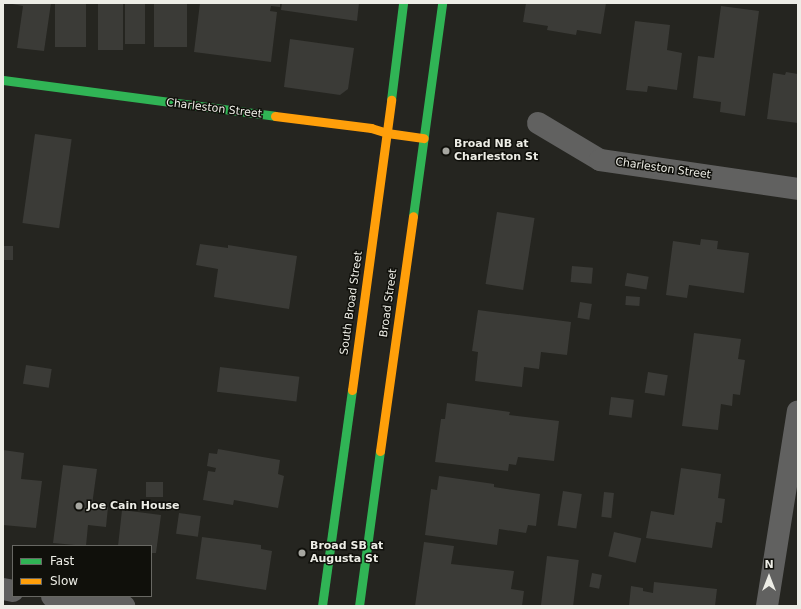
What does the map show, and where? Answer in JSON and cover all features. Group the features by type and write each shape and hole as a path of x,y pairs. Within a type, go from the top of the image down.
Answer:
{"main road":[{"name":"South Broad Street","path":"322,606 388,133 403,3"},
{"name":"Broad Street","path":"359,606 442,3"},
{"name":"Charleston Street","path":"3,80 371,128 388,133 424,138"}],"street":[{"name":"Charleston Street","path":"538,123 600,160 798,189"},
{"path":"766,606 798,411"},
{"path":"59,597 124,606"}],"building":[{"path":"7,3 51,3 44,51 17,48 23,6"},
{"path":"55,3 86,3 86,47 55,47"},
{"path":"98,3 123,3 123,50 98,50"},
{"path":"125,3 145,3 145,44 125,44"},
{"path":"154,3 187,3 187,47 154,47"},
{"path":"200,3 280,3 280,7 271,6 270,11 277,12 271,62 194,52"},
{"path":"282,3 359,3 357,21 281,10"},
{"path":"526,3 606,3 601,34 577,30 576,35 547,30 548,26 523,22"},
{"path":"721,6 759,11 745,116 720,112 721,102 693,98 698,56 714,58"},
{"path":"635,21 670,25 667,50 682,53 677,90 648,86 647,92 626,90"},
{"path":"290,39 354,48 348,89 340,95 284,87"},
{"path":"786,72 798,74 798,123 767,119 773,73 785,75"},
{"path":"35,134 72,139 59,228 22,223"},
{"path":"497,212 535,218 523,290 486,284"},
{"path":"701,239 718,241 717,249 749,253 744,293 689,285 687,298 666,295 673,241 700,245"},
{"path":"200,244 228,248 228,245 297,256 289,309 214,297 218,269 196,265"},
{"path":"3,246 13,246 13,260 3,260"},
{"path":"572,266 593,268 592,284 571,282"},
{"path":"627,273 649,277 646,290 625,286"},
{"path":"626,296 640,297 639,306 625,305"},
{"path":"580,302 592,304 589,320 577,318"},
{"path":"478,310 571,322 567,355 541,352 539,369 524,367 522,387 475,381 478,352 472,351"},
{"path":"694,333 741,339 738,359 745,360 740,395 733,394 732,406 721,404 718,430 682,426"},
{"path":"26,365 52,369 49,388 23,384"},
{"path":"220,367 299,377 296,402 217,392"},
{"path":"648,372 668,375 664,396 645,393"},
{"path":"611,397 634,400 632,418 609,415"},
{"path":"447,403 510,412 509,415 559,421 554,461 518,457 516,465 509,464 508,471 435,462 441,419 445,419"},
{"path":"218,449 280,460 278,474 284,476 278,508 234,500 233,505 203,500 208,471 215,472 216,468 207,466 209,453 217,454"},
{"path":"3,450 24,453 21,479 42,481 36,528 3,525"},
{"name":"Joe Cain House","path":"63,465 97,469 92,505 108,507 106,527 88,525 86,545 53,543"},
{"path":"681,468 721,474 718,498 725,499 722,523 716,522 712,548 646,538 651,511 674,515"},
{"path":"439,476 494,484 494,487 540,494 536,526 528,525 526,533 499,529 497,545 425,535 431,489 437,490"},
{"path":"146,482 163,482 163,497 146,497"},
{"path":"563,491 582,494 576,529 558,526"},
{"path":"604,492 614,493 611,518 601,517"},
{"path":"122,510 161,515 156,553 152,553 152,545 118,545"},
{"path":"179,513 201,516 198,537 176,534"},
{"path":"614,532 641,538 636,563 608,556"},
{"path":"202,537 261,545 261,549 272,551 266,590 196,579"},
{"path":"424,542 454,546 451,564 514,571 511,589 524,591 522,606 415,606"},
{"path":"547,556 579,560 573,606 541,606"},
{"path":"592,573 602,575 599,589 589,587"},
{"path":"654,582 717,589 715,606 629,606 631,586 643,588 643,591 653,593"}],"traffic: fast":[{"path":"391,100 403,3"},
{"path":"413,216 442,3"},
{"path":"3,80 275,116"},
{"path":"322,606 352,390"},
{"path":"359,606 380,451"}],"traffic: slow":[{"path":"352,390 391,100"},
{"path":"275,116 371,128 387,133 424,138"},
{"path":"380,451 413,216"}],"place":[{"name":"Broad NB at Charleston St","path":"446,151"},
{"name":"Joe Cain House","path":"79,506"},
{"name":"Broad SB at Augusta St","path":"302,553"}]}
